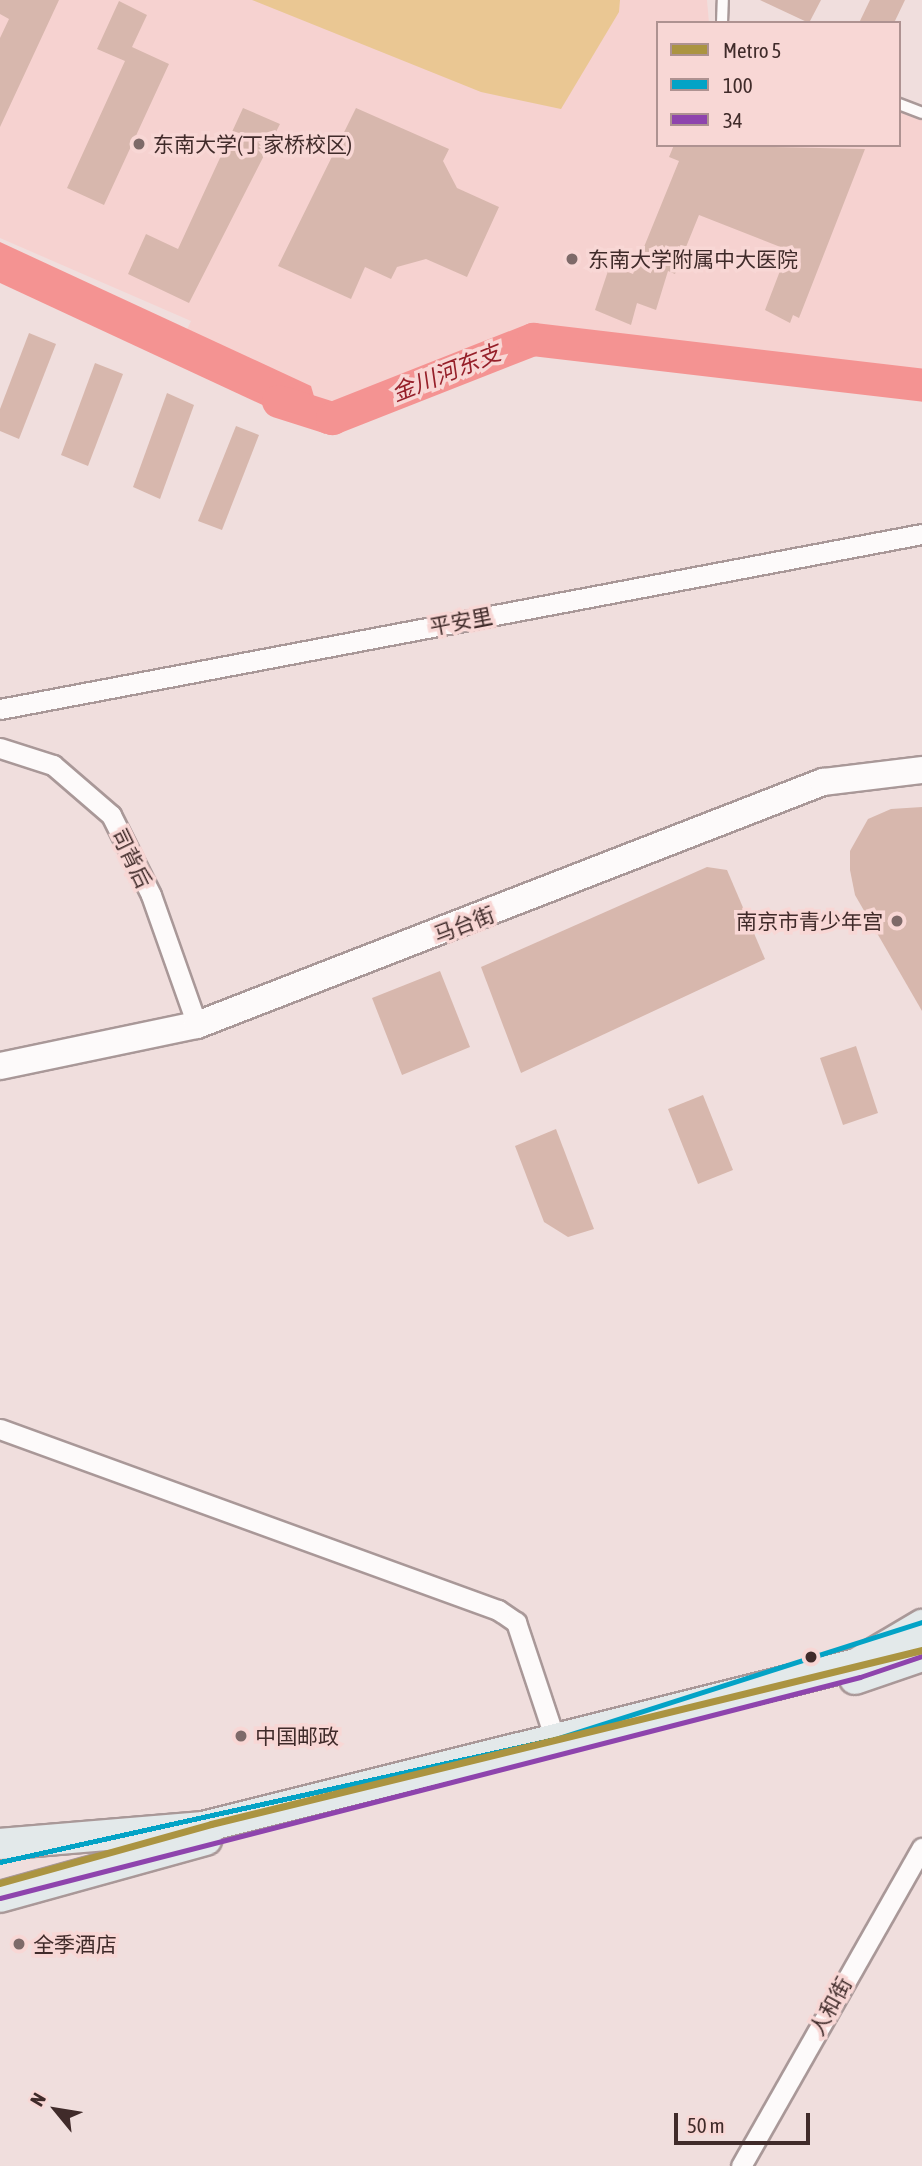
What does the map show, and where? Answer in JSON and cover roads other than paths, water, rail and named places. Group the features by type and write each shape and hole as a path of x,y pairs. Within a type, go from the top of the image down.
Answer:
{"main road":[{"path":"0,1844 203,1827 856,1664 922,1625"},
{"path":"0,1897 860,1677 922,1656"}],"street":[{"name":"平安里","path":"0,709 922,534"},
{"name":"司背后","path":"0,748 53,765 111,815 150,895 197,1025"},
{"name":"马台街","path":"0,1066 197,1025 823,782 922,770"},
{"path":"0,1429 498,1610 516,1622 555,1739"},
{"name":"人和街","path":"741,2166 922,1848"}],"lane":[{"path":"722,21 723,0"},
{"path":"901,105 922,113"}],"waterway":[{"name":"金川河东支","path":"278,401 332,418 533,339 922,385"}],"metro line":[{"name":"5","path":"0,1883 211,1824 922,1650"}],"place":[{"name":"东南大学(丁家桥校区)","path":"139,144"},
{"name":"东南大学附属中大医院","path":"572,259"},
{"name":"南京市青少年宫","path":"897,921"},
{"name":"中国邮政","path":"241,1736"},
{"name":"全季酒店","path":"19,1944"}]}
